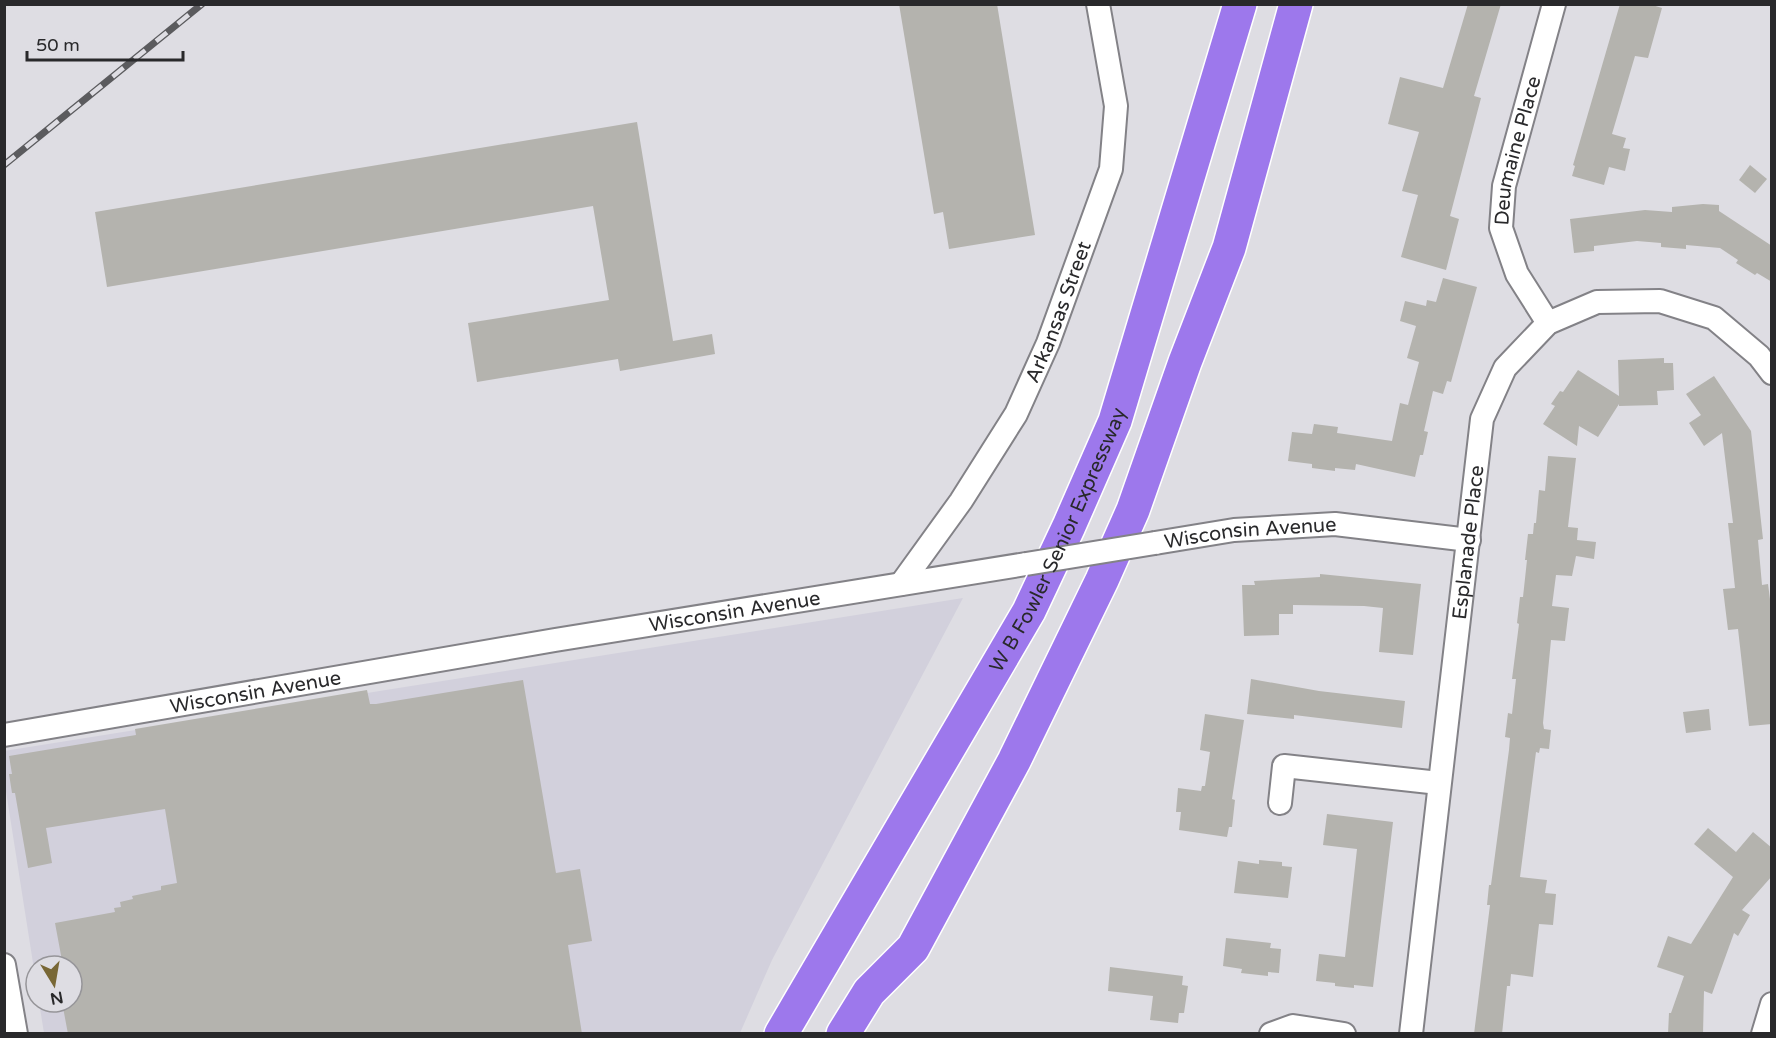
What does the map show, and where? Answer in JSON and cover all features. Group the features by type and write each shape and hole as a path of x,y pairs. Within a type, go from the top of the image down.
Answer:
{"highway":[{"name":"W B Fowler Senior Expressway","path":"781,1034 1029,611 1069,526 1115,421 1240,4"},
{"path":"870,1034 913,948 1014,761 1102,580 1133,510 1185,362 1229,248 1296,4"},
{"path":"843,1034 868,992 913,948"}],"street":[{"name":"Arkansas Street","path":"901,584 961,501 1016,414 1048,343 1111,169 1116,106 1098,4"},
{"name":"Deumaine Place","path":"1548,323 1517,273 1501,228 1504,186 1554,4"},
{"name":"Esplanade Place","path":"1411,1034 1482,419 1505,368 1548,323 1597,302 1660,301 1714,318 1767,358"},
{"name":"Wisconsin Avenue","path":"4,735 555,640 1234,530 1335,524 1469,540"},
{"path":"1280,803 1284,766 1439,783"},
{"path":"4,965 16,1034"},
{"path":"1763,1034 1772,1004"},
{"path":"1271,1034 1293,1026 1344,1034"}],"shaded area":[{"path":"963,598 772,960 740,1033 44,1033 41,1014 84,1014 84,954 32,954 5,785 4,751"}],"building":[{"path":"899,4 997,4 1035,235 949,249 943,212 934,214"},
{"path":"1468,4 1501,4 1474,96 1481,98 1450,216 1459,219 1446,270 1401,257 1418,195 1402,191 1419,132 1388,124 1400,77 1443,88"},
{"path":"1620,4 1649,4 1662,8 1648,58 1635,56 1612,134 1626,138 1623,148 1630,149 1625,171 1609,167 1604,185 1572,176 1575,166 1573,165"},
{"path":"637,122 673,341 712,334 715,354 620,371 618,359 477,382 468,323 609,300 593,206 107,287 95,212"},
{"path":"1750,165 1767,179 1755,193 1739,180"},
{"path":"1719,205 1719,211 1772,246 1772,282 1736,263 1738,260 1720,248 1686,245 1686,249 1661,247 1661,243 1637,241 1594,246 1594,251 1574,253 1570,219 1645,210 1672,212 1672,207"},
{"path":"1443,278 1477,287 1451,382 1447,381 1443,394 1433,391 1424,431 1428,432 1415,477 1356,464 1355,470 1335,468 1335,471 1312,468 1312,464 1288,461 1292,432 1312,434 1314,424 1338,427 1337,433 1392,441 1400,403 1408,405 1419,362 1407,358 1416,326 1400,321 1405,301 1426,306 1427,300 1436,302"},
{"path":"1664,358 1664,363 1673,363 1674,390 1657,391 1658,405 1619,406 1619,404 1598,437 1579,426 1577,446 1543,424 1555,406 1551,404 1560,391 1563,392 1578,370 1619,396 1618,360"},
{"path":"1714,376 1751,431 1763,539 1758,540 1762,585 1768,584 1772,614 1772,724 1749,726 1738,629 1728,630 1723,589 1735,588 1728,523 1733,523 1722,433 1704,446 1689,423 1701,415 1686,394"},
{"path":"1548,456 1576,458 1568,527 1578,528 1577,540 1596,542 1594,559 1576,556 1572,576 1556,575 1552,606 1569,608 1565,641 1551,640 1543,723 1544,729 1551,730 1549,749 1540,748 1539,753 1536,752 1520,877 1547,880 1545,893 1556,894 1553,925 1539,924 1533,977 1511,974 1510,986 1507,986 1502,1034 1474,1034 1490,905 1487,905 1489,885 1491,885 1509,750 1510,738 1505,737 1508,713 1512,714 1516,679 1512,679 1520,597 1523,597 1528,534 1533,534 1534,523 1536,523 1539,490 1545,491"},
{"path":"1320,574 1421,584 1413,655 1379,652 1383,608 1293,605 1293,614 1279,614 1279,635 1244,636 1242,585 1255,585 1254,581 1320,577"},
{"path":"1251,679 1319,691 1405,701 1402,728 1294,715 1294,719 1247,714"},
{"path":"523,680 556,873 580,869 592,941 568,945 582,1034 68,1034 64,1014 84,1014 84,954 61,954 55,923 115,912 114,908 121,907 120,902 133,899 132,896 161,890 161,886 177,883 165,809 46,828 52,863 28,868 15,793 12,793 9,756 136,735 135,729 367,690 370,704"},
{"path":"1709,709 1711,730 1686,733 1683,712"},
{"path":"1205,714 1244,720 1232,799 1235,800 1232,827 1229,827 1227,837 1179,830 1181,812 1176,812 1178,788 1201,791 1202,786 1205,786 1210,752 1200,750"},
{"path":"1327,814 1393,822 1373,987 1335,986 1335,983 1316,981 1319,954 1345,957 1357,849 1323,845"},
{"path":"1708,828 1736,852 1753,832 1772,848 1772,876 1742,910 1750,915 1738,936 1734,933 1712,994 1704,991 1703,1034 1668,1034 1669,1013 1671,1013 1684,976 1657,967 1668,936 1691,944 1733,877 1694,844"},
{"path":"1259,860 1282,862 1282,866 1292,867 1288,898 1234,893 1238,861 1259,864"},
{"path":"1226,938 1271,943 1270,948 1281,949 1279,973 1268,972 1268,976 1241,973 1242,969 1223,966"},
{"path":"1110,967 1183,976 1182,985 1188,986 1184,1013 1179,1013 1178,1023 1150,1020 1153,996 1108,991"}],"railway":[{"path":"4,165 202,4"}]}
